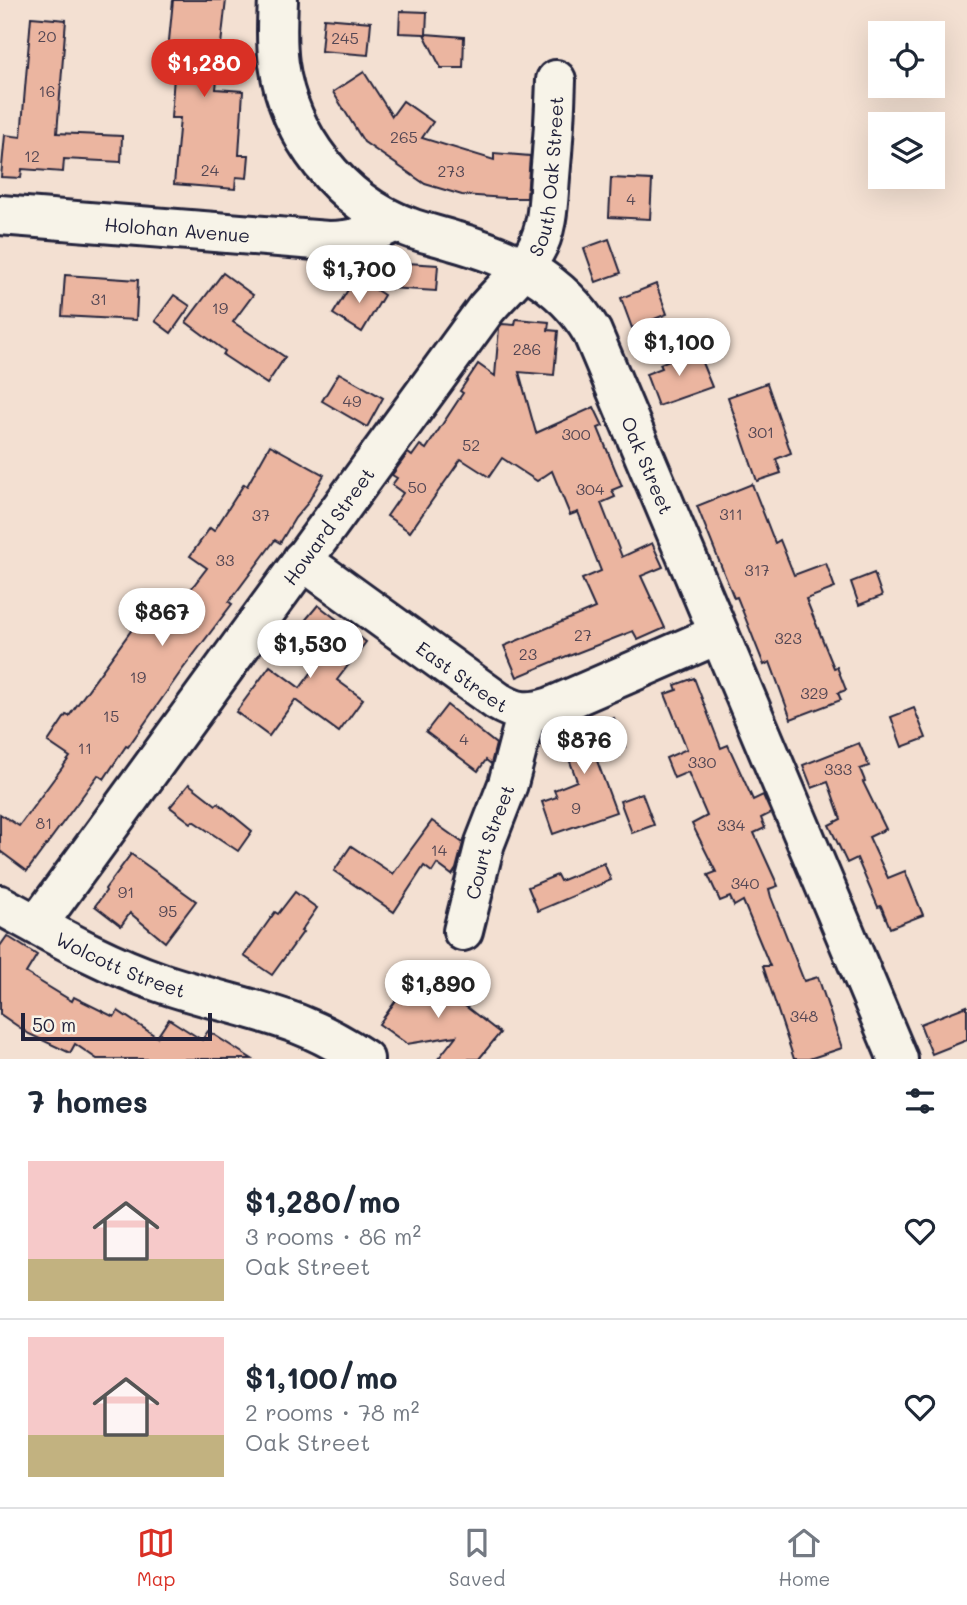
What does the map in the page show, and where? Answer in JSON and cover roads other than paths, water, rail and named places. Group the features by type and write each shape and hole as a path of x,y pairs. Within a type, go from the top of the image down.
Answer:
{"street":[{"name":"Oak Street","path":"278,0 279,66 290,107 303,135 321,163 342,186 366,205 395,222 476,248 524,268 548,282 577,309 592,332 898,1059"},
{"name":"South Oak Street","path":"524,268 538,247 546,219 556,80"},
{"name":"Holohan Avenue","path":"0,215 328,241 360,238 395,222"},
{"name":"Howard Street","path":"37,925 486,309 524,268"},
{"name":"East Street","path":"302,560 497,701 527,712 551,707 719,634"},
{"name":"Court Street","path":"463,931 485,843 508,784 527,712"},
{"name":"Wolcott Street","path":"0,905 124,969 160,983 306,1027 364,1059"}]}
